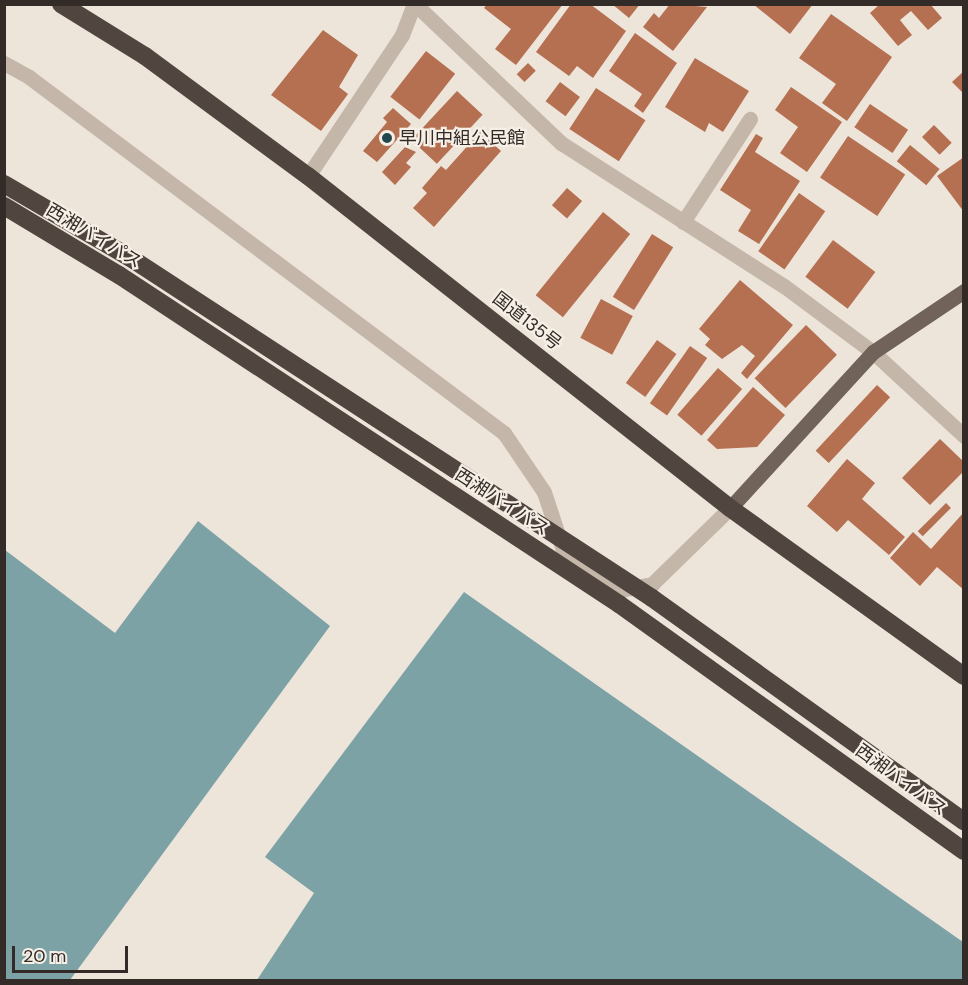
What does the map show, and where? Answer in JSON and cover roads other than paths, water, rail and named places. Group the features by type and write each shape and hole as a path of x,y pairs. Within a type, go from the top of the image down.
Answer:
{"highway":[{"name":"国道135号","path":"61,4 145,56 308,176 730,508 963,676"},
{"name":"西湘バイパス","path":"4,184 129,257 652,598 963,821"},
{"name":"西湘バイパス","path":"4,206 119,275 619,604 963,851"}],"main road":[{"path":"730,508 873,352 963,291"}],"street":[{"path":"308,176 402,35 414,4 561,143 784,286 873,352 963,436"},
{"path":"4,63 29,77 504,433 544,492 567,562 614,591 652,584 730,508"},
{"path":"683,222 750,119"}],"water":[{"path":"198,521 330,626 70,980 5,980 5,550 115,633"},
{"path":"464,592 963,942 963,980 257,980 314,893 265,857"}],"place":[{"name":"早川中組公民館","path":"387,138"}]}
